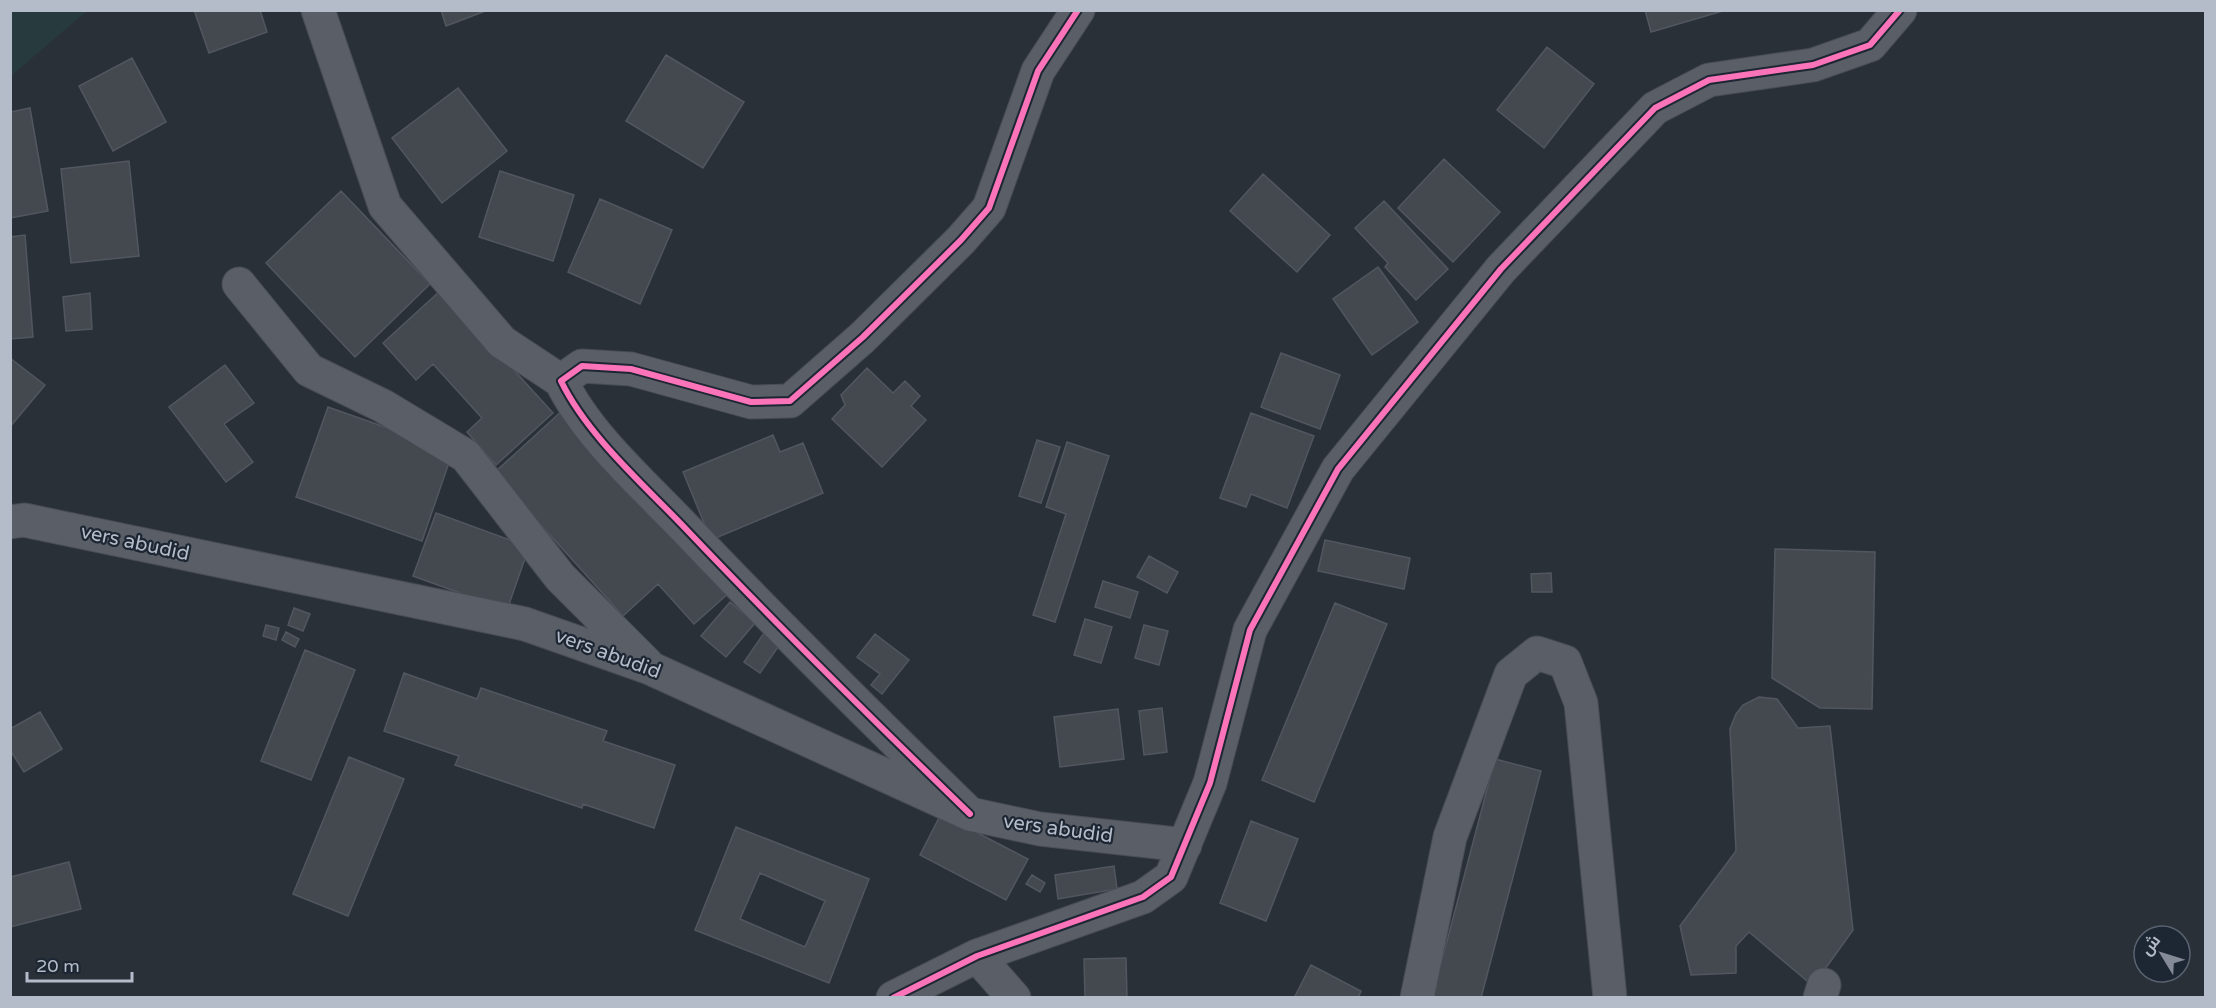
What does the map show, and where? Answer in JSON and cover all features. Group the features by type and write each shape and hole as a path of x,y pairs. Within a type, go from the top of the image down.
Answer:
{"street":[{"path":"318,10 386,206 502,342 561,381 568,397 612,452 786,634 970,814"},
{"path":"561,381 582,366 631,369 751,402 790,400 863,337 961,240 989,208 1038,71 1078,10"},
{"path":"893,998 977,956 1143,897 1171,878 1210,783 1250,630 1338,468 1501,268 1655,108 1709,80 1813,65 1869,45 1900,10"},
{"path":"239,284 309,370 383,406 466,456 560,577 650,668"},
{"name":"vers abudid","path":"10,522 24,520 525,624 650,668 970,814 1040,829 1185,845"},
{"path":"1417,998 1450,837 1511,674 1537,653 1565,662 1581,703 1610,998"},
{"path":"977,956 1014,998"}],"green space":[{"path":"11,10 87,10 87,11 11,76"}],"building":[{"path":"194,10 260,10 267,32 209,53"},
{"path":"441,10 488,10 446,26"},
{"path":"1645,10 1726,10 1651,32"},
{"path":"1547,47 1594,84 1544,148 1497,110"},
{"path":"666,55 744,102 703,168 626,121"},
{"path":"132,58 166,122 113,151 79,86"},
{"path":"458,88 507,151 442,203 392,138"},
{"path":"30,108 48,211 10,218 10,112"},
{"path":"1444,159 1500,212 1453,262 1398,208"},
{"path":"129,161 139,256 71,263 61,169"},
{"path":"500,171 574,195 553,261 479,237"},
{"path":"1263,174 1330,235 1297,272 1230,211"},
{"path":"341,191 430,284 355,357 266,263"},
{"path":"600,199 672,230 640,304 568,272"},
{"path":"1384,201 1448,269 1416,300 1385,267 1388,263 1355,228"},
{"path":"25,235 33,337 10,339 10,237"},
{"path":"1378,267 1418,322 1372,355 1333,299"},
{"path":"441,290 553,413 496,465 467,432 482,418 433,364 416,380 383,343"},
{"path":"90,293 92,329 66,331 63,297"},
{"path":"1281,353 1340,375 1320,429 1261,407"},
{"path":"10,358 45,385 10,427"},
{"path":"225,365 254,403 224,424 253,462 226,482 169,407"},
{"path":"867,368 893,393 905,381 920,396 911,406 926,420 882,467 832,419 845,405 841,395"},
{"path":"328,407 453,451 422,541 296,497"},
{"path":"564,409 730,592 694,624 658,584 623,616 494,473"},
{"path":"1251,413 1314,436 1287,508 1251,494 1246,507 1220,498"},
{"path":"773,435 780,452 803,443 823,493 711,540 683,472"},
{"path":"1037,440 1060,447 1041,503 1019,496"},
{"path":"1067,442 1109,456 1055,622 1033,615 1066,514 1046,507"},
{"path":"436,513 529,547 507,610 413,576"},
{"path":"1325,540 1410,558 1404,589 1318,571"},
{"path":"1775,549 1875,552 1872,709 1820,708 1772,678"},
{"path":"1149,556 1178,572 1167,593 1137,577"},
{"path":"1551,573 1552,592 1532,592 1531,574"},
{"path":"1103,581 1138,592 1130,618 1095,607"},
{"path":"730,602 755,623 726,657 701,636"},
{"path":"1335,603 1387,624 1314,802 1262,780"},
{"path":"294,608 310,614 303,631 288,625"},
{"path":"1085,619 1112,627 1101,663 1074,655"},
{"path":"266,625 279,628 276,640 263,636"},
{"path":"1144,625 1168,631 1159,665 1135,658"},
{"path":"286,632 299,639 295,647 282,640"},
{"path":"764,633 780,644 760,673 744,662"},
{"path":"875,634 909,660 882,694 871,685 880,674 857,657"},
{"path":"305,650 355,670 311,780 261,761"},
{"path":"404,673 477,699 481,688 607,731 603,741 675,765 654,828 583,804 582,808 455,765 459,756 384,731"},
{"path":"1759,697 1777,699 1798,728 1830,726 1853,930 1813,986 1749,932 1736,946 1736,973 1691,975 1680,926 1736,851 1730,729 1736,714 1743,705"},
{"path":"1162,708 1167,752 1144,755 1139,711"},
{"path":"1118,709 1124,759 1060,767 1054,717"},
{"path":"40,712 62,749 24,772 10,750 10,729"},
{"path":"349,757 404,779 348,916 293,894"},
{"path":"1495,759 1541,771 1481,998 1432,998"},
{"path":"941,814 1028,859 1006,900 920,855"},
{"path":"1251,821 1298,839 1266,921 1220,903"},
{"path":"736,827 869,879 829,983 695,930","holes":["760,873 825,901 805,947 740,919"]},
{"path":"69,862 81,909 10,927 10,877"},
{"path":"1114,866 1117,889 1058,899 1055,875"},
{"path":"1032,875 1045,883 1040,892 1026,884"},
{"path":"1126,958 1127,998 1085,998 1084,959"},
{"path":"1311,965 1361,991 1358,998 1294,998"}],"cycle path":[{"path":"970,814 861,708 617,458 585,421 561,381 582,366 631,369 751,402 790,401 863,337 961,240 989,208 1038,71 1078,10"},
{"path":"893,998 977,956 1143,897 1171,877 1210,783 1250,630 1338,469 1501,269 1655,108 1709,80 1813,65 1870,45 1900,10"}]}
